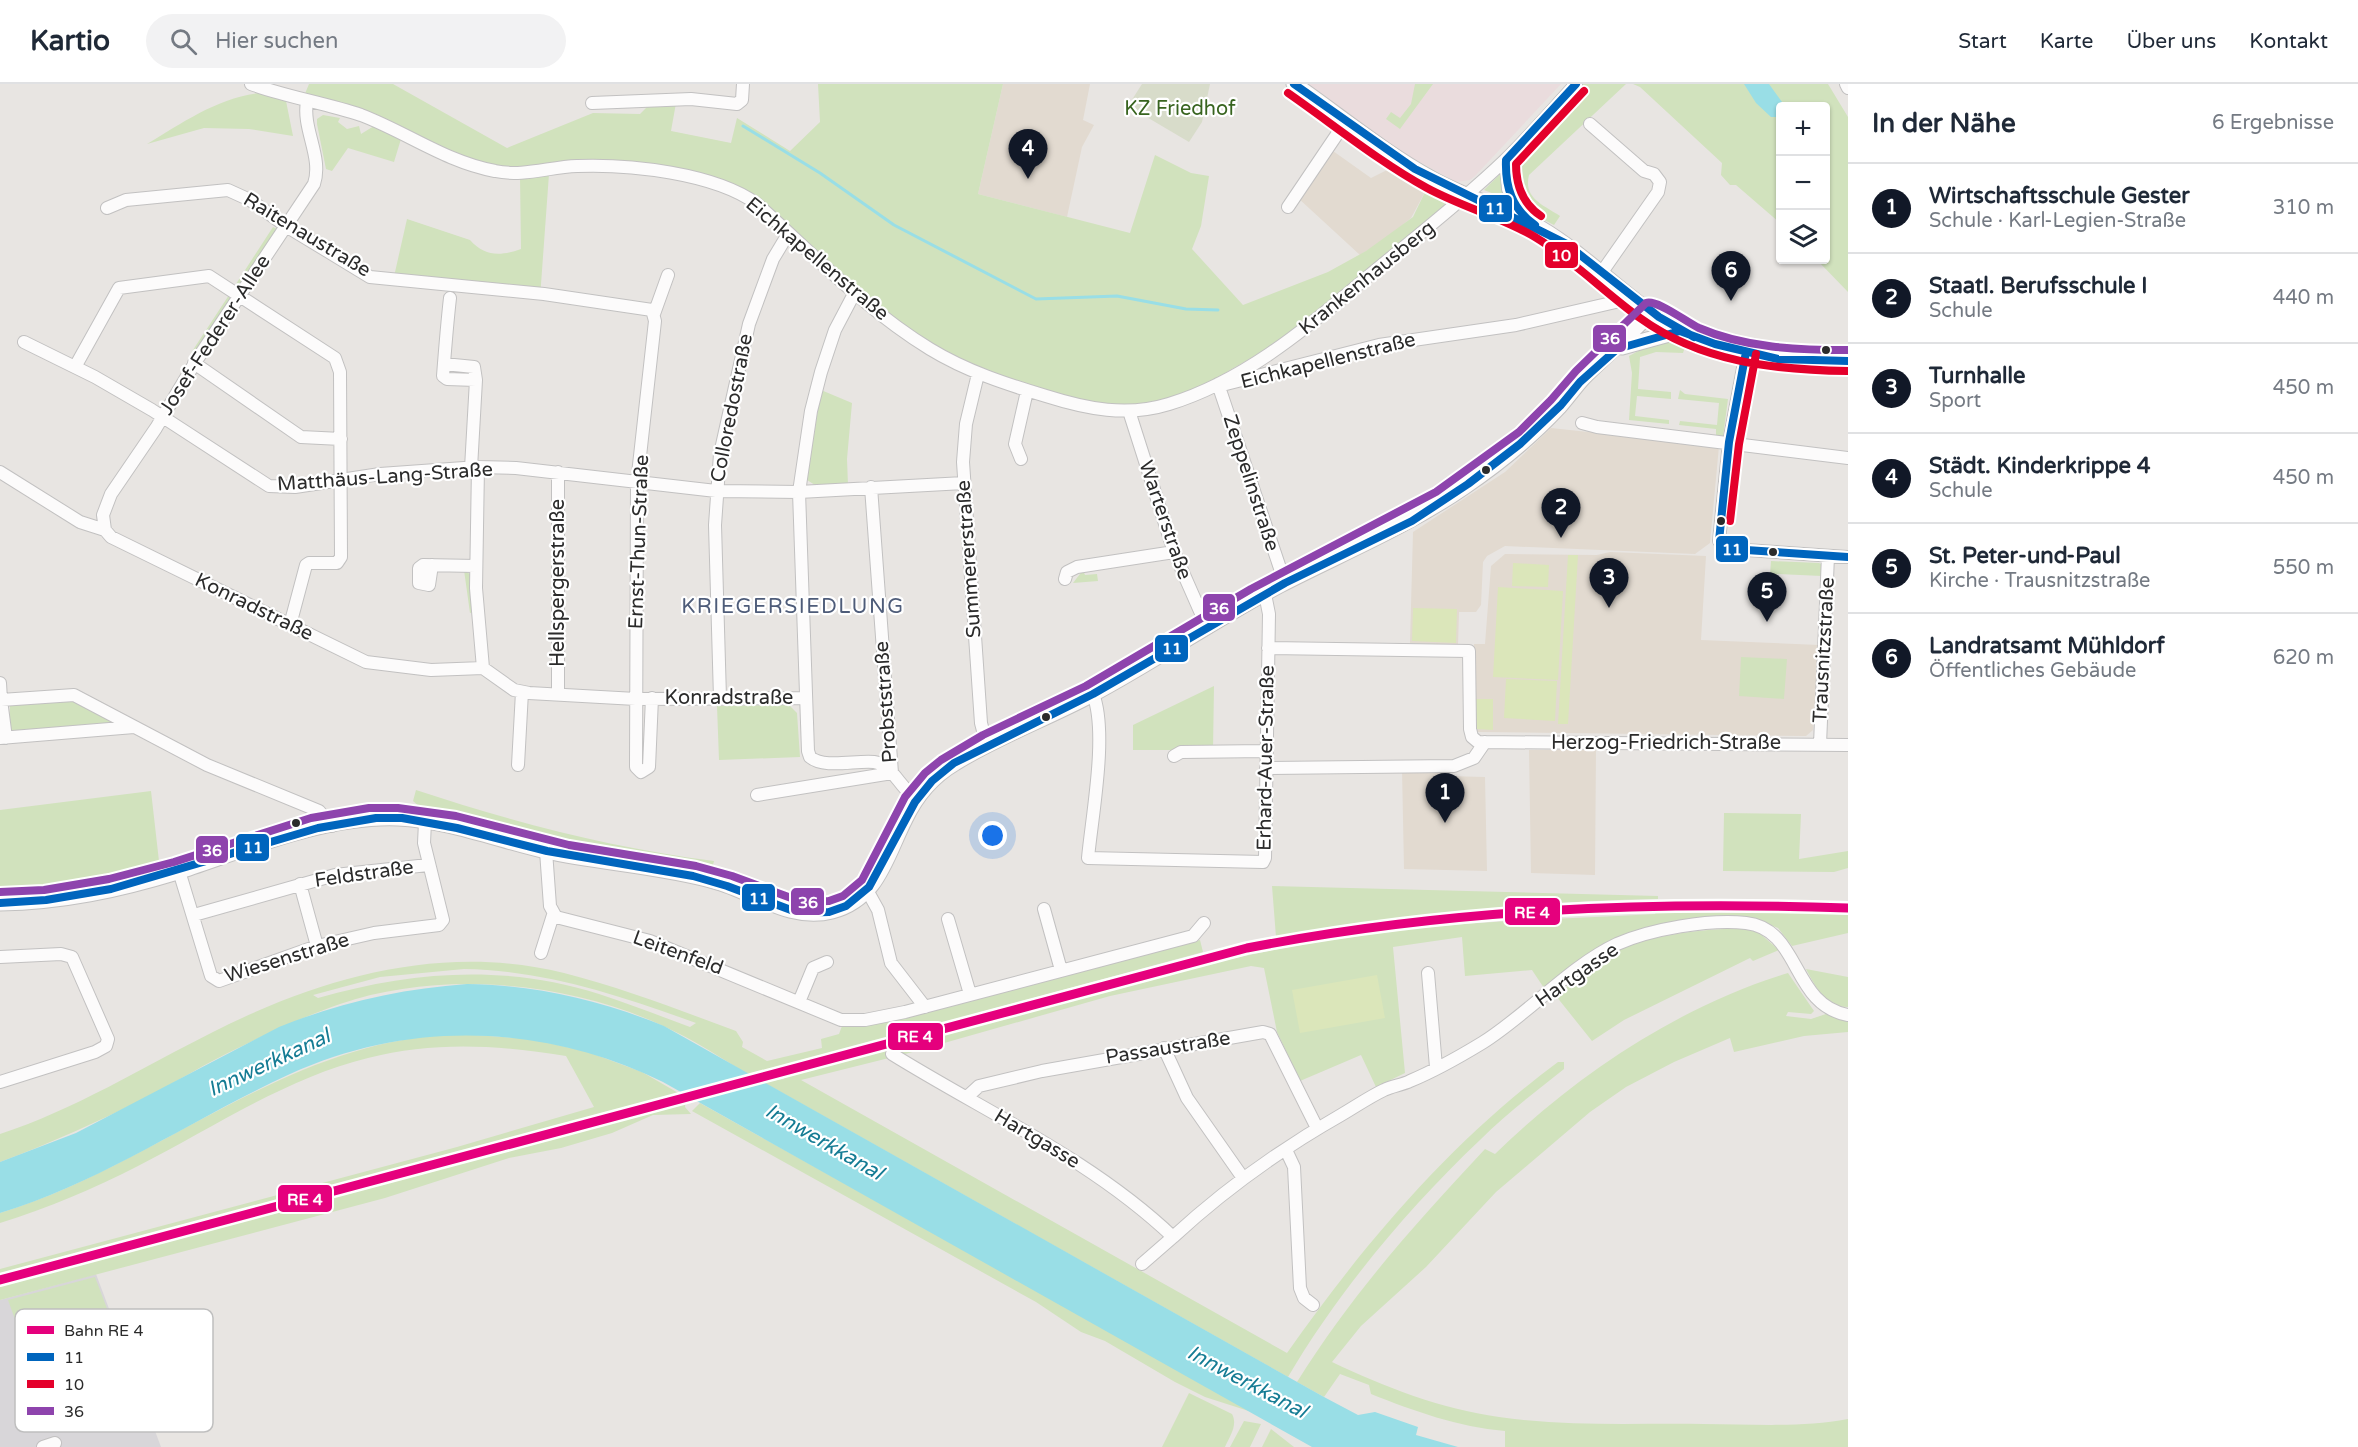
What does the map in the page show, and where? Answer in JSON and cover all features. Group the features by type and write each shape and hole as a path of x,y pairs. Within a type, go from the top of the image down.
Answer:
{"street":[{"name":"Eichkapellenstraße","path":"251,84 307,102 360,115 439,152 494,171 518,173 576,166 610,166 696,179 750,199 893,324 930,350 978,374 1089,408 1129,411 1168,404 1218,384 1231,384 1379,345 1516,325 1633,298"},
{"path":"592,103 691,99 737,104 742,100 743,84"},
{"path":"1294,84 1403,162 1466,195 1524,219 1567,244 1655,316 1680,331 1746,352 1787,360 1848,361"},
{"name":"Krankenhausberg","path":"1218,384 1303,331 1466,195 1506,160 1576,84"},
{"path":"1846,84 1848,88"},
{"name":"Josef-Federer-Allee","path":"105,530 103,515 111,494 316,177 305,117 307,102"},
{"path":"1288,207 1346,122"},
{"path":"1590,124 1644,171 1659,178 1661,188 1602,272"},
{"path":"1506,160 1508,189 1514,205 1524,219"},
{"name":"Raitenaustraße","path":"107,208 126,200 228,189 250,200 286,226 370,277 642,306 653,312"},
{"name":"Colloredostraße","path":"720,698 716,491 726,418 749,324 773,259 788,234"},
{"name":"Ernst-Thun-Straße","path":"636,699 637,483 647,408 653,312 668,275"},
{"path":"75,367 119,288 205,276 239,295 335,358 340,372 341,557 337,563 306,565 290,625"},
{"path":"855,291 835,330 821,372 812,411 799,492 808,751 814,760 873,762 882,765 892,773 905,790 917,798"},
{"path":"450,298 444,364 474,367 476,380 474,468 476,567 483,668"},
{"path":"1642,340 1655,316"},
{"path":"0,903 81,897 179,871 292,835 332,826 390,818 425,822 546,851 702,878 727,884 775,906 800,912 831,911 844,907 868,892 879,877 905,818 917,798 943,771 987,746 1093,694 1285,583 1400,527 1468,484 1541,425 1580,382 1655,316"},
{"path":"1617,349 1680,331"},
{"name":"Matthäus-Lang-Straße","path":"24,342 75,367 162,417 269,486 295,487 412,471 474,468 558,472 716,491 799,492 964,483"},
{"path":"1746,352 1729,442 1719,534 1722,544 1731,549 1848,557"},
{"path":"194,363 301,437 341,439"},
{"name":"Summererstraße","path":"978,374 966,424 964,483 981,723 987,746"},
{"name":"Zeppelinstraße","path":"1218,384 1285,583"},
{"path":"1021,459 1015,444 1027,390"},
{"name":"Warterstraße","path":"1129,411 1174,552 1207,627"},
{"path":"1582,423 1597,427 1848,458"},
{"name":"Konradstraße","path":"0,472 80,522 105,530 111,537 372,663 431,670 483,668 500,682 522,692 636,699 806,698"},
{"name":"Hellspergerstraße","path":"558,472 558,694"},
{"name":"Probststraße","path":"871,487 892,773"},
{"path":"1065,579 1067,572 1077,567 1174,552"},
{"name":"Trausnitzstraße","path":"1820,744 1828,556"},
{"path":"432,566 476,567"},
{"name":"Erhard-Auer-Straße","path":"1093,694 1098,709 1098,767 1088,858 1131,861 1263,862 1265,858 1269,614 1265,594"},
{"path":"1266,768 1454,766 1474,758 1485,742 1475,740 1470,729 1469,651 1268,648"},
{"path":"0,683 3,738 135,727"},
{"path":"518,765 522,692"},
{"path":"2,700 74,695 207,765 319,811 332,826"},
{"name":"Konradstraße","path":"636,699 636,767 643,772 649,767 652,698"},
{"name":"Herzog-Friedrich-Straße","path":"1485,742 1848,745"},
{"path":"1174,756 1181,752 1266,751"},
{"path":"758,795 892,773"},
{"name":"Wiesenstraße","path":"179,871 211,976 219,981 317,946 374,933 439,925 443,920 428,865 424,843 425,822"},
{"path":"541,953 553,915 546,872 546,851"},
{"name":"Feldstraße","path":"194,915 345,873 428,865"},
{"name":"Feldstraße","path":"300,884 317,946"},
{"path":"868,892 878,910 891,963 925,1007"},
{"path":"1044,909 1061,970"},
{"name":"Leitenfeld","path":"553,915 650,941 841,1020 853,1021 925,1007 1194,936 1204,922"},
{"path":"948,919 970,994"},
{"name":"Hartgasse","path":"1142,1264 1243,1178 1317,1128 1384,1090 1410,1081 1484,1041 1606,950 1626,940 1656,932 1721,923 1755,925 1770,932 1781,942 1808,990 1828,1008 1848,1015"},
{"path":"0,957 61,954 72,957 104,1024 108,1039 106,1046 84,1056 0,1082"},
{"path":"800,1002 813,969 826,962"},
{"path":"1428,973 1436,1067"},
{"name":"Passaustraße","path":"967,1097 979,1086 1089,1061 1263,1032 1270,1034 1317,1128"},
{"path":"1164,1048 1187,1098 1243,1178"},
{"name":"Hartgasse","path":"892,1054 1115,1188 1173,1237"},
{"path":"1286,1150 1294,1167 1300,1288 1304,1298 1313,1305"}],"shaded area":[{"path":"1003,84 1090,84 1083,120 1094,125 1082,147 1067,217 978,194"},
{"path":"1308,84 1561,84 1475,176 1470,180 1456,182 1405,154"},
{"path":"1333,151 1371,178 1389,169 1425,192 1411,218 1383,241 1360,255 1298,198"},
{"path":"1551,428 1719,446 1710,543 1695,554 1505,546 1487,556 1483,562 1481,605 1476,612 1459,612 1458,645 1410,643 1413,532 1505,472"},
{"path":"1610,552 1706,556 1701,640 1819,645 1813,730 1806,736 1477,732 1475,730 1474,644 1485,644 1491,566 1505,554 1597,555"},
{"path":"1529,750 1596,750 1595,875 1531,873"},
{"path":"1446,768 1447,776 1485,777 1487,871 1404,869 1402,769"},
{"path":"96,1274 109,1309 15,1309 15,1432 155,1432 161,1447 0,1447 0,1300"}],"green space":[{"path":"309,84 393,84 507,148 593,113 640,114 648,106 676,103 671,131 731,143 737,118 790,151 820,122 818,84 1003,84 978,194 1130,233 1155,155 1191,173 1209,176 1201,226 1192,249 1243,305 1328,272 1366,251 1413,217 1425,192 1447,205 1315,314 1259,353 1199,388 1180,395 1152,403 1113,405 1054,394 1022,384 991,373 936,346 915,333 876,302 764,202 748,191 707,176 511,168 481,163 304,96"},
{"name":"KZ Friedhof","path":"1142,84 1210,84 1202,122 1189,142 1128,106"},
{"path":"1415,84 1433,84 1400,129 1386,119 1391,112 1400,118 1411,104"},
{"path":"1583,84 1626,84 1529,175 1529,190 1532,195 1541,204 1560,216 1554,225 1526,208 1516,193 1515,176 1521,159 1531,142"},
{"path":"1633,84 1828,84 1848,117 1848,292 1821,264 1830,264 1830,102 1776,102 1776,220 1736,185 1730,185 1721,175 1722,163 1640,87"},
{"path":"259,93 286,101 293,136 249,129 204,128 147,144 214,106"},
{"path":"323,115 340,118 338,122 347,129 359,126 361,134 374,126 401,139 394,162 348,148 332,171 326,169 317,124 317,119"},
{"path":"1501,173 1507,199 1484,190"},
{"path":"549,174 540,298 393,281 407,219 470,240 481,250 494,254 521,249 520,177"},
{"path":"273,227 277,229 242,286 238,286 236,284"},
{"path":"229,295 231,302 196,356 191,353"},
{"path":"1671,340 1686,344 1683,353 1656,352 1640,357 1638,389 1671,392 1671,399 1637,396 1635,416 1669,420 1669,424 1629,420 1632,373 1629,356 1653,343"},
{"path":"821,390 852,403 847,459 848,485 815,485 807,480"},
{"path":"1680,390 1685,394 1728,399 1723,437 1716,436 1716,429 1679,425 1680,421 1717,425 1719,403 1678,399"},
{"path":"1568,555 1578,555 1568,724 1558,724"},
{"path":"1771,561 1819,563 1823,565 1822,576 1777,574 1777,577 1770,576"},
{"path":"1513,563 1549,565 1548,587 1512,586"},
{"path":"464,570 471,575 473,612 470,613"},
{"path":"1083,570 1085,575 1097,574 1098,581 1073,583"},
{"path":"1498,587 1563,591 1558,680 1493,677"},
{"path":"1413,608 1457,609 1456,643 1412,641"},
{"path":"1741,657 1787,659 1784,699 1739,696"},
{"path":"1506,679 1557,681 1555,721 1504,718"},
{"path":"1214,686 1213,750 1133,750 1133,725"},
{"path":"1476,699 1493,699 1493,730 1476,729"},
{"path":"74,700 111,721 109,725 14,733 9,730 10,705"},
{"path":"789,705 797,713 800,757 719,760 717,706"},
{"path":"416,790 563,833 638,849 714,861 712,869 706,872 574,850 424,814 413,801"},
{"path":"151,791 160,870 119,882 114,880 89,885 87,890 78,892 74,888 35,891 30,896 0,897 0,810"},
{"path":"1724,813 1801,814 1799,859 1848,851 1848,868 1834,872 1723,871"},
{"path":"1272,886 1658,896 1658,899 1514,906 1371,922 1276,937"},
{"path":"1658,908 1779,910 1848,915 1848,933 1792,946 1778,928 1750,917 1701,918 1615,939 1589,953 1544,988 1532,970 1465,976 1462,937 1393,947 1405,1073 1376,1087 1361,1055 1300,1081 1277,1032 1264,968 1251,966 1110,996 909,1053 801,1080 1287,1353 1346,1273 1445,1160 1519,1093 1558,1062 1564,1062 1564,1069 1490,1130 1401,1222 1329,1314 1288,1377 763,1082 784,1079 782,1075 919,1038 922,1043 928,1041 928,1037 1129,983 1282,948 1414,928 1655,914"},
{"path":"1745,928 1757,931 1779,950 1753,961 1750,958 1624,1020 1592,1041 1556,996 1604,957 1618,949 1653,938"},
{"path":"1200,940 1203,952 749,1075 674,1031 626,1011 587,999 545,990 503,985 461,984 379,993 340,1004 287,1025 225,1054 112,1114 0,1162 0,1134 55,1113 254,1012 340,981 428,964 473,962 518,965 586,979 629,992 736,1031 743,1042 742,1047 767,1061 822,1048 821,1039 839,1034 842,1026 887,1022","holes":["464,969 494,970 582,986 696,1023 690,1027 611,998 564,984 494,975 423,977 388,982 318,998 313,995 380,977"]},
{"path":"1806,969 1848,977 1848,1007 1840,1006 1827,999 1817,988"},
{"path":"1788,973 1814,1011 1811,1014 1788,1012 1786,1016 1811,1019 1826,1014 1848,1022 1848,1032 1804,1036 1734,1052 1730,1038 1674,1062 1626,1087 1590,1112 1496,1192 1426,1267 1361,1326 1332,1362 1372,1380 1435,1403 1456,1409 1524,1420 1601,1424 1776,1425 1812,1424 1848,1419 1848,1447 1505,1447 1505,1431 1470,1426 1420,1412 1371,1394 1369,1385 1340,1374 1324,1397 1297,1382 1362,1289 1485,1149 1495,1154 1560,1097 1631,1046 1708,1004"},
{"path":"1377,975 1385,1018 1300,1033 1292,990"},
{"path":"460,1034 532,1039 588,1052 642,1072 680,1094 0,1275 0,1269 457,1147 594,1107 566,1056 516,1049 467,1046 393,1053 368,1058 308,1078 250,1105 138,1166 53,1204 0,1223 0,1213 58,1192 281,1080 338,1057 397,1041"},
{"path":"686,1099 685,1107 691,1114 653,1115 612,1133 561,1148 509,1158 385,1198 0,1300 0,1286"},
{"path":"700,1103 1258,1414 1205,1397 1105,1341 1081,1332 1036,1302 692,1111"},
{"path":"95,1277 107,1309 15,1309 15,1319 8,1300"},
{"path":"1189,1393 1232,1414 1234,1426 1225,1447 1162,1447"},
{"path":"1244,1421 1261,1424 1250,1447 1230,1447"},
{"path":"1271,1429 1294,1447 1262,1447"}],"water":[{"path":"1744,84 1769,84 1782,102 1776,102 1776,117 1771,117 1756,103"},
{"name":"Innwerkkanal","path":"467,984 518,987 567,996 616,1009 664,1026 1324,1397 1358,1415 1375,1412 1418,1427 1416,1435 1458,1447 1312,1447 663,1082 618,1063 572,1049 525,1039 477,1036 430,1037 383,1044 336,1056 290,1074 112,1167 38,1200 0,1213 0,1162 76,1133 279,1027 302,1018 395,993"}],"waterway":[{"path":"743,126 820,173 894,225 1036,299 1117,296 1186,309 1218,310"}],"transit line":[{"name":"11","path":"1294,84 1415,169 1565,243 1659,317 1694,337"},
{"name":"11","path":"1535,225 1515,205 1507,179 1506,160 1576,84"},
{"name":"10","path":"1541,216 1522,194 1517,180 1516,164 1584,91"},
{"name":"10","path":"1288,93 1374,155 1427,188 1535,237 1663,333 1688,345 1739,361 1793,368 1848,371"},
{"name":"36","path":"0,892 44,890 109,879 174,862 311,818 369,808 398,808 456,816 569,845 696,866 732,876 802,902 829,901 843,896 862,880 905,797 925,773 941,760 983,735 1086,686 1251,589 1436,492 1519,432 1576,371 1646,303 1657,304 1699,328 1735,340 1791,348 1848,350"},
{"name":"11","path":"0,903 46,900 111,889 318,828 376,818 402,818 457,828 547,851 693,876 799,913 829,912 846,906 869,887 915,802 932,781 954,763 1093,694 1285,583 1412,521 1468,484 1520,444 1561,405 1580,382 1617,349 1680,331 1715,344 1778,359 1848,361"},
{"name":"11","path":"1746,352 1729,442 1719,541 1731,549 1848,557"},
{"name":"10","path":"1730,521 1739,444 1756,354"},
{"path":"0,1280 1247,948 1398,924 1546,911 1696,906 1848,908"}],"place":[{"name":"Städt. Kinderkrippe 4","path":"1028,179"},
{"name":"Landratsamt Mühldorf","path":"1731,301"},
{"name":"Staatl. Berufsschule I","path":"1561,538"},
{"name":"Turnhalle","path":"1609,608"},
{"name":"St. Peter-und-Paul","path":"1767,622"},
{"name":"Wirtschaftsschule Gester","path":"1445,823"}],"district":[{"name":"KRIEGERSIEDLUNG","path":"793,606"}]}
